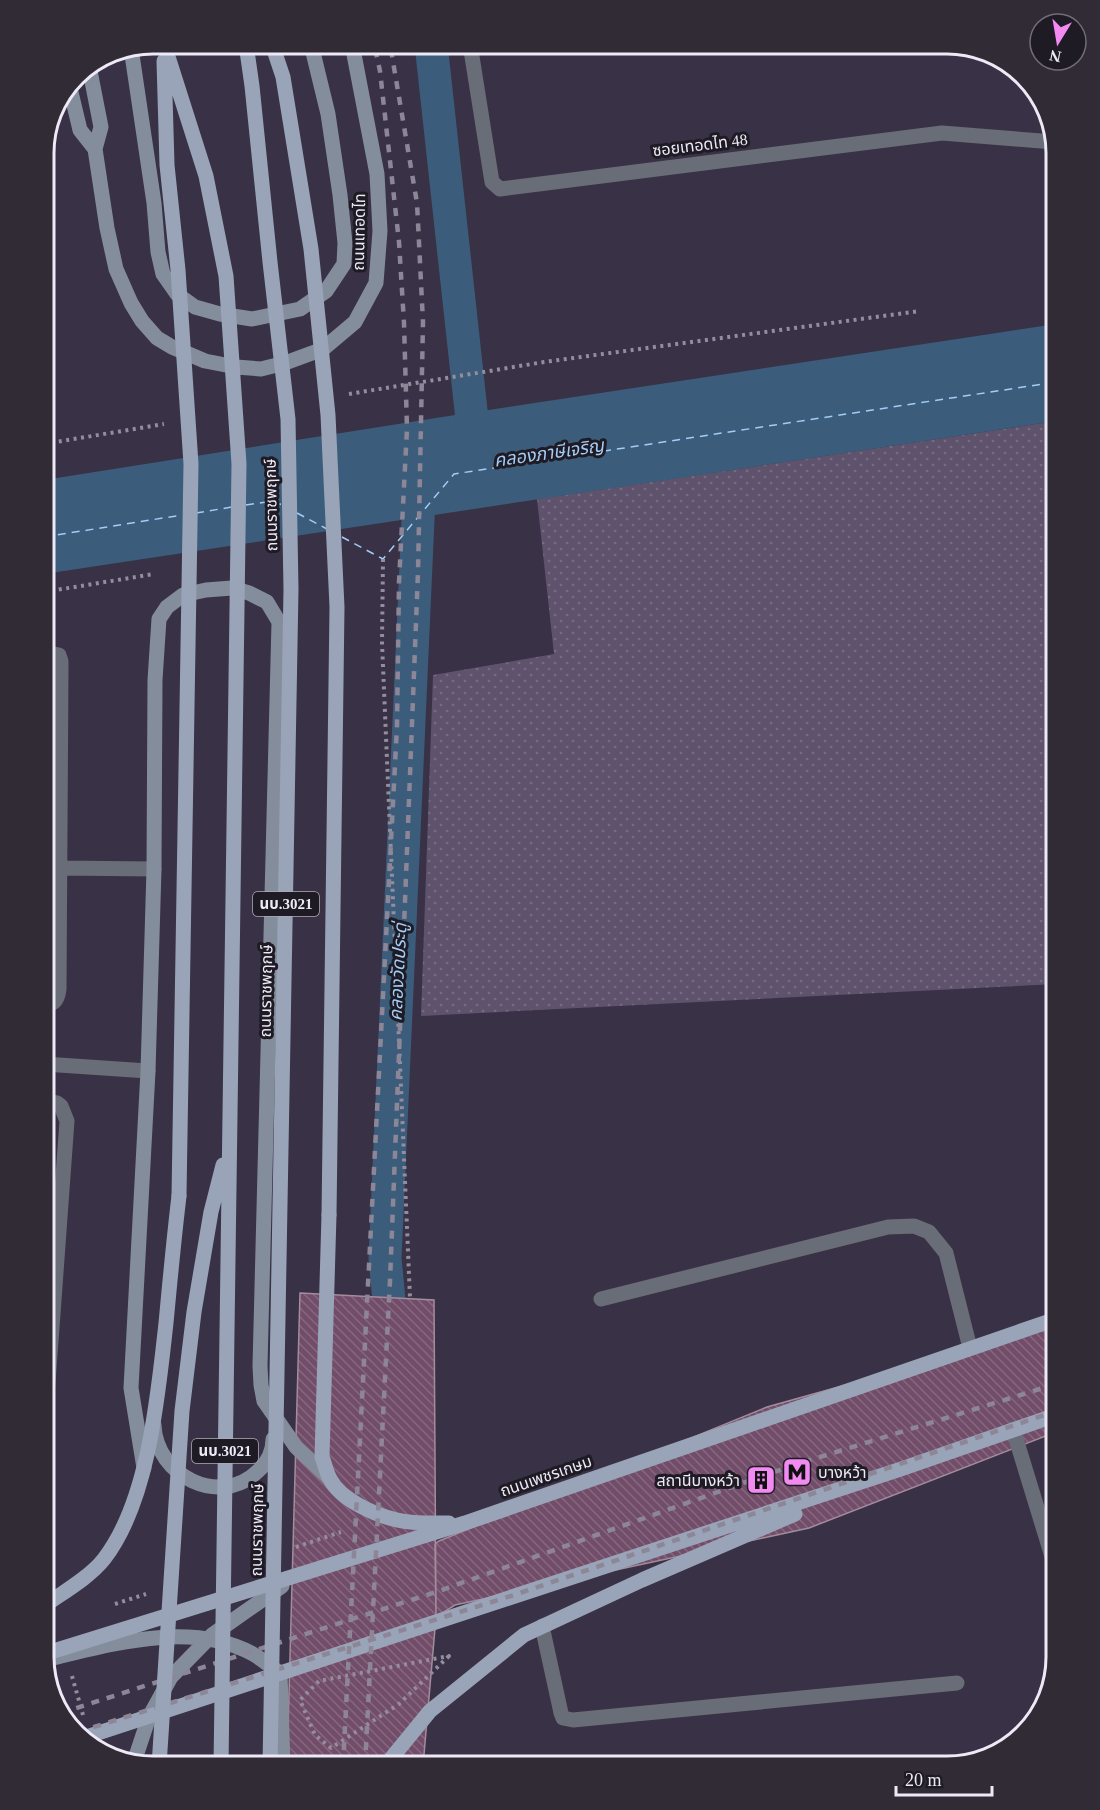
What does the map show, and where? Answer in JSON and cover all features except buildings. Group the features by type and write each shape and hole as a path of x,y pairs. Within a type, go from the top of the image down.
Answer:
{"main road":[{"path":"54,1599 87,1575 103,1560 132,1509 144,1468 154,1414 179,1196 191,464 178,270 167,165 164,54"},
{"name":"ถนนราชพฤกษ์","path":"167,54 206,176 226,276 239,464 221,1756"},
{"name":"ถนนราชพฤกษ์","path":"247,54 288,419 291,578 270,1756"},
{"path":"275,54 283,76 311,249 328,415 336,607 329,1215 322,1457 330,1479"},
{"path":"132,57 154,203 158,252 163,274 177,294 195,307 252,319 300,309 326,291 344,264 345,243 337,172 328,114 313,54"},
{"name":"ถนนเทอดไท","path":"91,77 101,127 95,148 107,228 116,269 131,303 156,338 171,347 205,361 261,369 323,349 354,322 376,283 380,231 377,174 354,54"},
{"name":"ถนนเทอดไท","path":"72,96 80,130 95,148"},
{"path":"144,1468 130,1388 148,1071 154,869 155,680 159,619 167,606 183,595 232,588 267,602 279,622 260,1366 264,1401 274,1430 273,1448 265,1466 249,1480 232,1486 207,1487 186,1479 168,1462 157,1445 154,1414"},
{"path":"160,1756 182,1411 194,1312 212,1212 230,1136"},
{"name":"ถนนเพชรเกษม","path":"54,1651 465,1523 1046,1322"},
{"path":"264,1401 296,1447 349,1500 397,1520 422,1523 465,1523"},
{"path":"93,1735 901,1469 1046,1418"},
{"path":"393,1756 430,1711 524,1635 755,1530 901,1469"},
{"path":"137,1754 149,1717 171,1677 207,1640 296,1576"},
{"path":"54,1658 129,1640 164,1637 200,1638 231,1645 253,1654 280,1672"},
{"path":"280,1672 283,1756"}],"street":[{"name":"ซอยเทอดไท 48","path":"472,54 492,182 500,189 942,133 1045,141"},
{"path":"54,653 60,657 61,661 58,994 54,1002"},
{"path":"60,868 154,869"},
{"path":"54,1065 148,1071"},
{"path":"54,1103 61,1106 67,1121 54,1300"},
{"path":"601,1299 888,1227 914,1226 929,1232 946,1253 970,1348"},
{"path":"1012,1429 1046,1537"},
{"path":"542,1626 563,1719 573,1720 957,1683"}],"path":[{"path":"399,386 536,364 920,310"},
{"path":"382,559 382,643 410,1298"},
{"path":"54,590 154,574"},
{"path":"449,1656 399,1704 331,1748 315,1735 300,1700 319,1681 449,1656"},
{"path":"71,1672 83,1716"}],"shaded area":[{"path":"1046,423 1046,985 421,1016 433,675 554,654 537,499"}],"water":[{"name":"คลองภาษีเจริญ","path":"1046,326 1046,423 54,572 54,478"}],"waterway":[{"path":"432,54 476,456"},
{"name":"คลองวัดประดู่","path":"393,1342 385,1258 420,475"}],"ferry route":[{"path":"342,537 383,559 454,474 1046,384"},
{"path":"246,505 273,501 282,505"},
{"path":"196,513 232,507"},
{"path":"297,513 327,529"},
{"path":"54,535 182,515"}],"railway":[{"path":"344,1756 397,726 399,582 407,429 399,242 376,54"},
{"path":"366,1756 390,1281 418,572 423,322 417,203 392,54"},
{"path":"70,1710 436,1592 791,1466 1046,1387"},
{"path":"86,1729 514,1595 1046,1414"}],"place":[{"name":"บางหว้า","path":"797,1472"},
{"name":"สถานีบางหว้า","path":"761,1480"}]}
